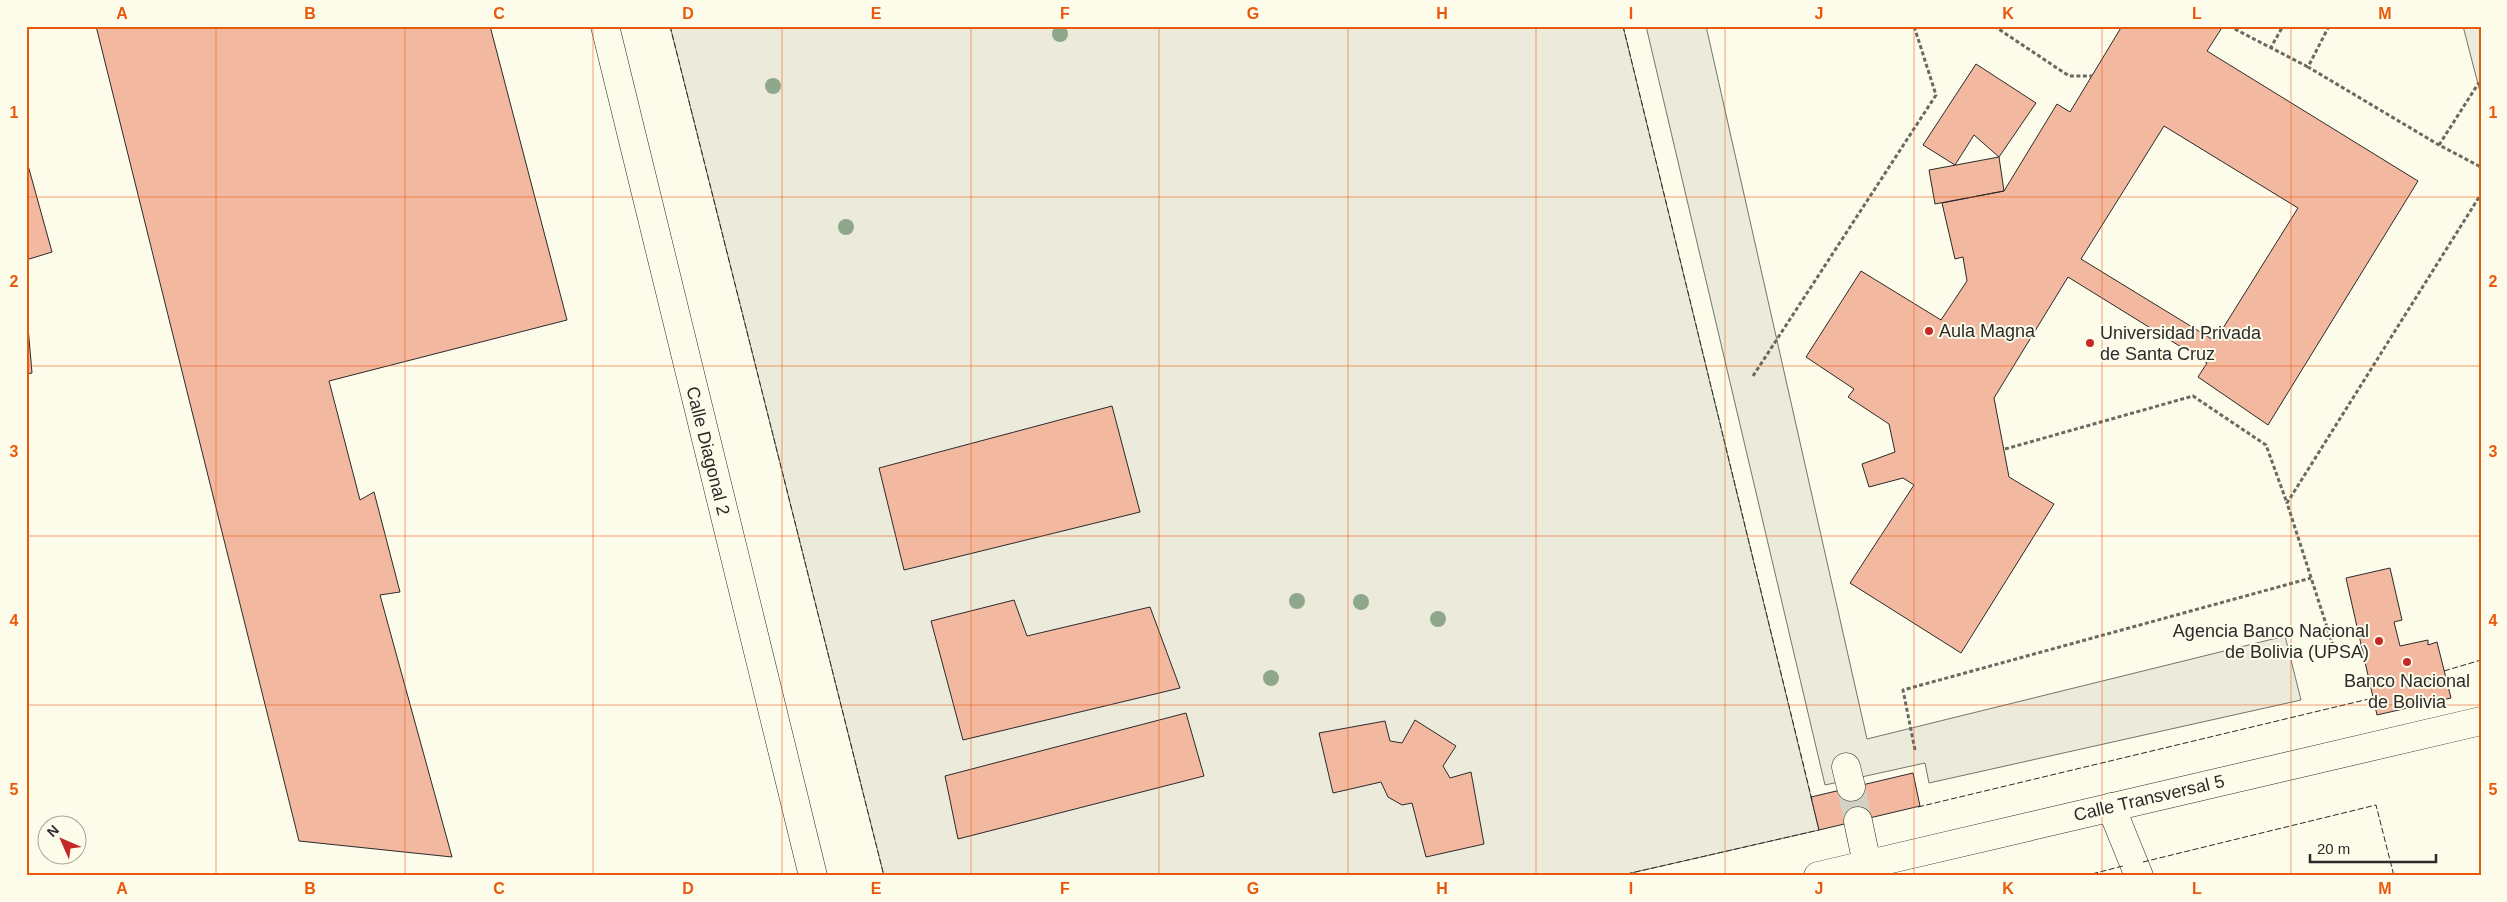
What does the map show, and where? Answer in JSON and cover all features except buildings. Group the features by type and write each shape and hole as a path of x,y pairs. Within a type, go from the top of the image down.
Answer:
{"street":[{"name":"Calle Diagonal 2","path":"605,26 813,876"},
{"name":"Calle Transversal 5","path":"1818,876 2481,721"},
{"path":"2111,807 2138,876"},
{"path":"1858,821 1867,864"}],"path":[{"path":"1753,376 1936,96 1914,26"},
{"path":"1994,26 2069,76 2092,76"},
{"path":"2229,26 2270,49 2308,67 2439,145 2481,167"},
{"path":"2270,49 2283,26"},
{"path":"2308,67 2329,26"},
{"path":"2439,145 2478,84 2481,83"},
{"path":"2287,503 2480,196"},
{"path":"2005,449 2193,396 2266,446 2287,503 2334,652"},
{"path":"1915,750 1903,690 2311,578"}],"shaded area":[{"path":"670,26 1623,26 1819,830 1618,876 884,876"},
{"path":"1646,26 1706,26 1867,739 2285,636 2301,700 1929,783 1925,763 1825,785"},
{"path":"2463,26 2481,26 2481,96 2478,84"}],"tunnel":[{"path":"1851,787 1858,821"}],"fence":[{"path":"670,26 884,876"},
{"path":"1623,26 1812,800"},
{"path":"2444,671 2481,660"},
{"path":"1918,807 2373,698"},
{"path":"2143,862 2376,805 2394,876"},
{"path":"1618,876 1819,830"},
{"path":"2084,876 2123,866"}],"place":[{"name":"Aula Magna","path":"1929,331"},
{"name":"Universidad Privada de Santa Cruz","path":"2090,343"},
{"name":"Agencia Banco Nacional de Bolivia (UPSA)","path":"2379,641"},
{"name":"Banco Nacional de Bolivia","path":"2407,662"}]}
